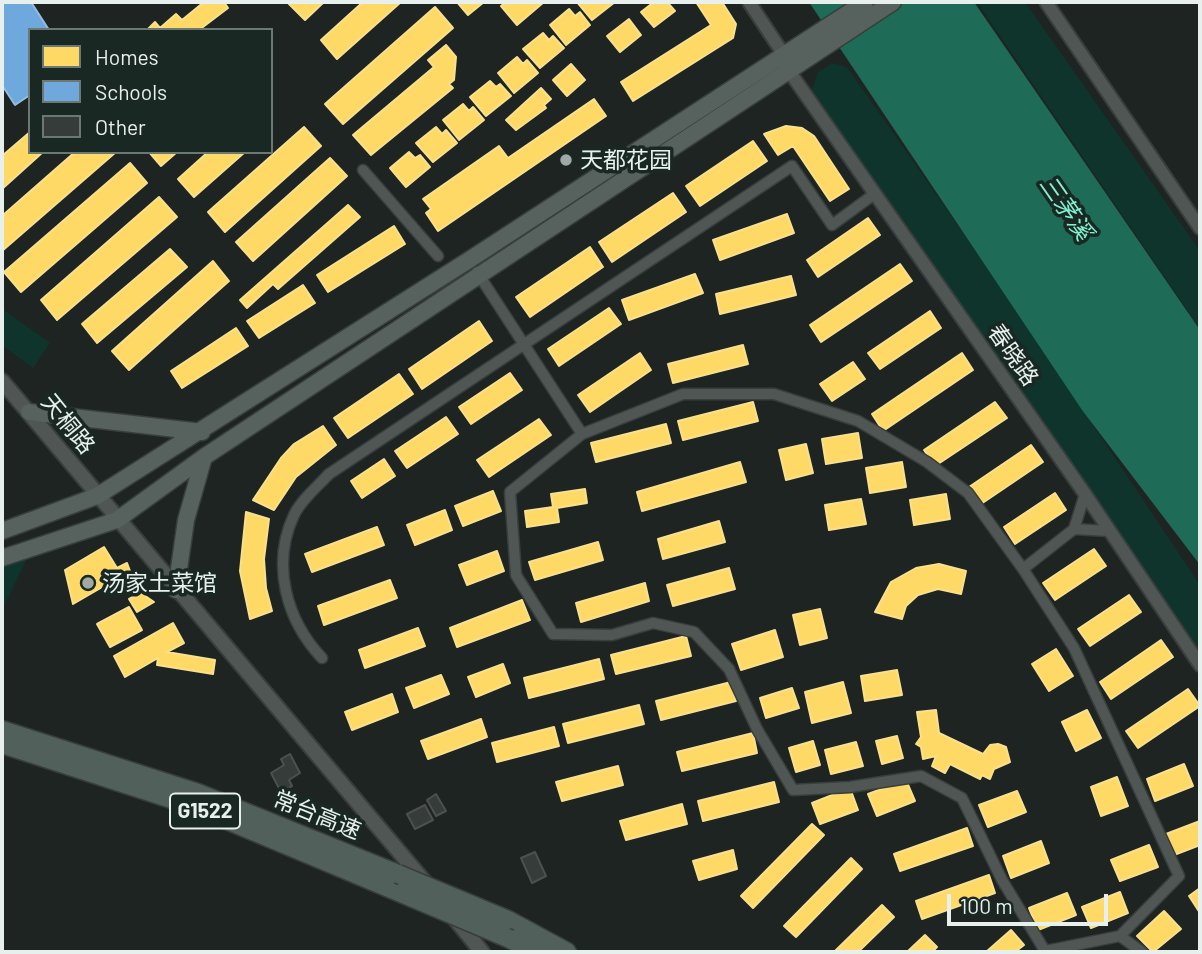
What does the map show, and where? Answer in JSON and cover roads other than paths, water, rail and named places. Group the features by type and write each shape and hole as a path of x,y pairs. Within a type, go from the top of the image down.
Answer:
{"highway":[{"name":"常台高速","path":"2,730 198,793 508,920 567,952"},
{"name":"常台高速","path":"2,744 193,806 510,939 535,952"}],"main road":[{"path":"818,42 865,2"},
{"path":"2,558 117,520 204,457 480,276 818,42 893,2"},
{"path":"2,531 97,496 202,432 469,260 787,63"},
{"name":"天桐路","path":"2,381 176,590 324,760 482,952"},
{"path":"29,412 202,432"},
{"path":"176,590 186,520 204,457"}],"street":[{"name":"春晓路","path":"750,2 873,195 1085,494 1200,665"},
{"path":"1046,2 1200,228"},
{"path":"322,658 304,639 285,592 282,551 295,513 329,474 523,342 792,166 832,225 873,195"},
{"path":"363,170 438,256"},
{"path":"469,260 582,434"},
{"path":"683,394 774,394 858,421 927,462 968,493 1023,569 1074,648 1179,876 1120,936 1045,951 1002,880 962,798 921,775 850,787 793,790 757,729 729,669 694,632 653,623 612,635 553,634 516,575 510,492 582,434 683,394"},
{"path":"1023,569 1073,530 1085,494"},
{"path":"1073,530 1109,531"},
{"path":"1120,936 1142,952"}],"water":[{"name":"三茅溪","path":"809,2 974,2 1200,330 1200,565 1082,410"}],"place":[{"name":"天都花园","path":"566,160"},
{"name":"汤家土菜馆","path":"88,583"}]}
